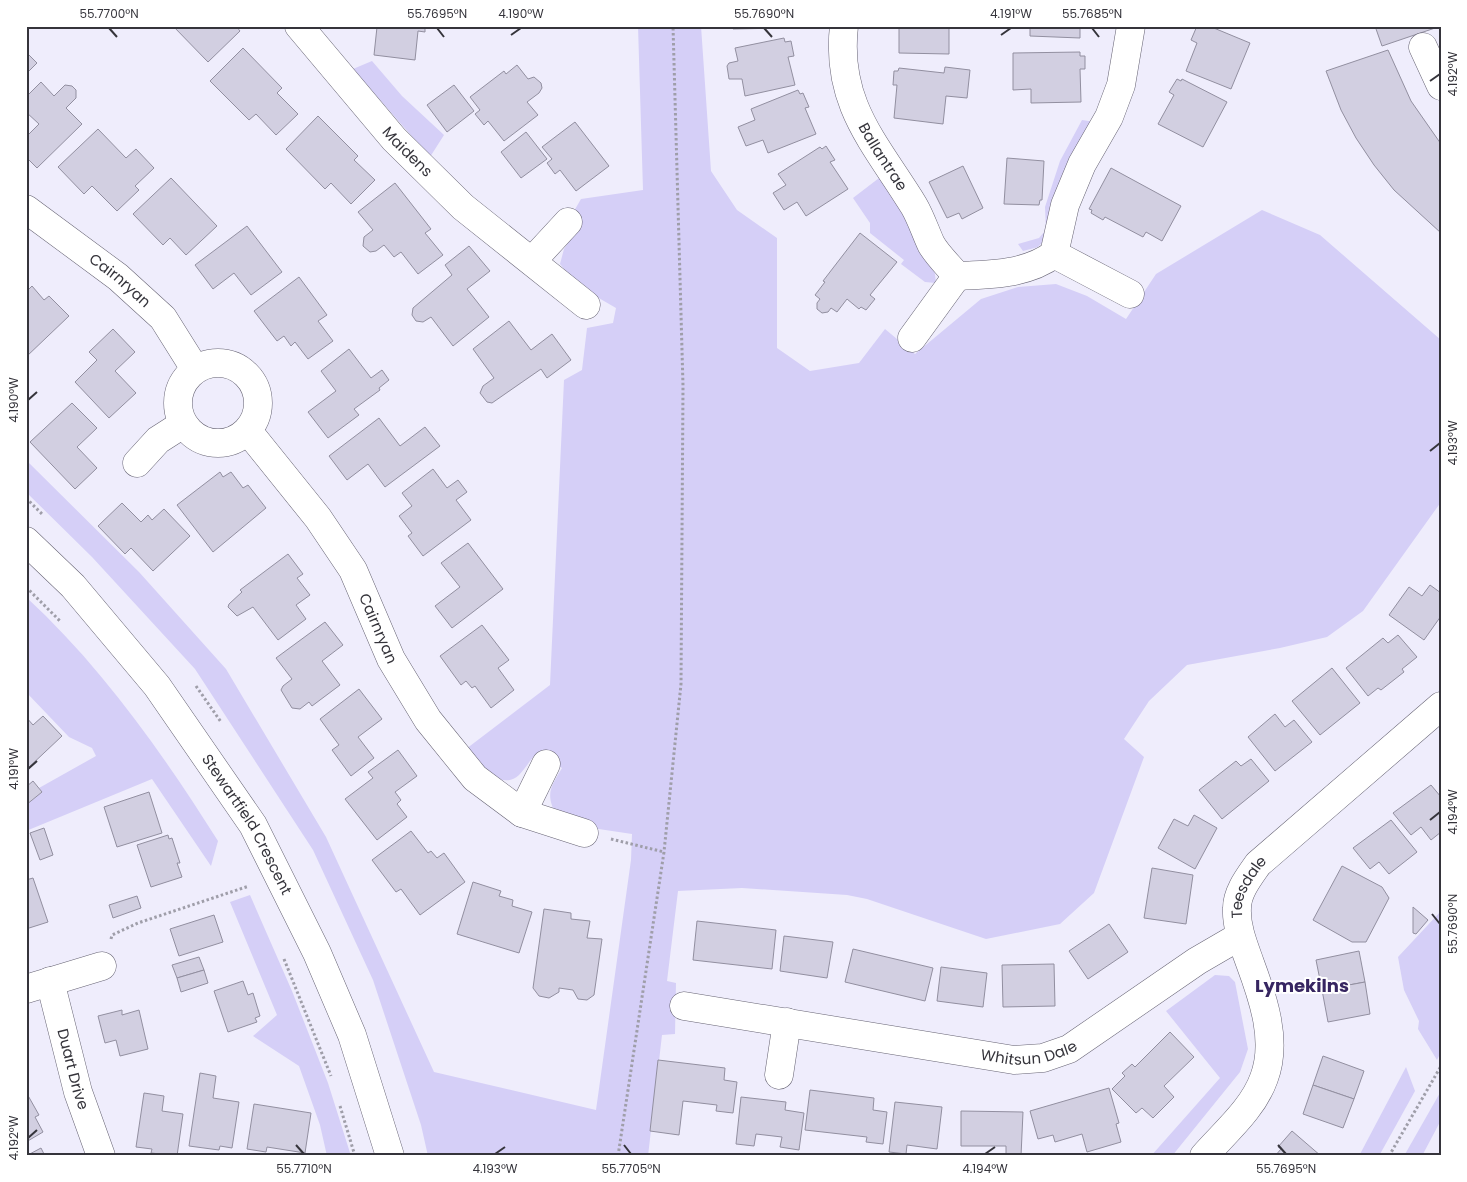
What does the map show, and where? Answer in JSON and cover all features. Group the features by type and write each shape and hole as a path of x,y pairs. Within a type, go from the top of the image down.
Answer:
{"street":[{"name":"Maidens","path":"299,26 394,139 463,206 586,305"},
{"name":"Ballantrae","path":"844,26 842,65 850,100 862,126 919,215 932,246 957,276"},
{"path":"912,338 957,276 1000,274 1044,262 1054,254 1065,205 1082,164 1109,117 1121,85 1130,26"},
{"path":"1423,47 1441,86"},
{"name":"Cairnryan","path":"26,208 118,277 164,318 195,369"},
{"path":"532,260 568,222"},
{"path":"1054,254 1130,294"},
{"path":"220,362 233,365 244,371 253,382 258,394 259,407 255,420 248,431 232,441 214,443 191,434 183,424 178,406 180,388 195,369 207,363 220,362"},
{"path":"137,463 158,440 183,424"},
{"name":"Cairnryan","path":"248,431 318,518 353,570 391,659 428,720 475,778 522,812 584,833"},
{"name":"Stewartfield Crescent","path":"26,541 73,586 157,686 253,825 317,953 352,1035 390,1156"},
{"name":"Teesdale","path":"1204,1156 1246,1110 1264,1078 1270,1052 1267,1020 1240,936 1236,907 1243,885 1258,864 1441,706"},
{"path":"522,812 546,764"},
{"name":"Whitsun Dale","path":"684,1006 1014,1060 1042,1058 1069,1049 1196,961 1240,936"},
{"name":"Duart Drive","path":"101,1156 38,985 102,966"},
{"path":"779,1075 787,1022"}],"path":[{"path":"618,1156 664,852 681,674 683,386 674,26"},
{"path":"26,587 67,628"},
{"path":"584,833 664,852"},
{"path":"244,878 253,894"},
{"path":"102,966 112,934 138,923 249,886"},
{"path":"282,955 333,1080"},
{"path":"1389,1156 1441,1066"},
{"path":"338,1099 355,1156"}],"shaded area":[{"path":"638,26 701,26 711,171 737,210 777,238 777,348 810,371 859,363 885,329 915,354 981,299 1018,287 1056,284 1087,296 1126,319 1156,274 1262,210 1320,235 1441,340 1441,502 1363,611 1327,637 1280,648 1187,665 1149,701 1124,739 1144,757 1094,893 1060,924 986,939 867,899 847,895 742,888 678,891 667,981 676,983 675,1034 662,1035 648,1156 428,1156 421,1125 373,980 313,850 195,669 92,557 26,492 26,460 139,572 226,669 326,837 434,1072 596,1110 631,860 632,834 592,828 556,815 550,795 555,780 562,768 536,754 519,775 512,780 504,780 490,773 466,749 550,685 564,380 582,370 587,328 613,323 616,308 578,286 560,264 564,249 579,227 570,218 581,199 643,190"},
{"path":"372,61 402,96 444,135 430,157 353,69"},
{"path":"1082,120 1095,122 1047,237 1038,247 1023,251 1018,244 1039,238 1046,230 1045,207 1060,161"},
{"path":"883,175 934,267 936,283 925,282 901,264 904,260 870,233 870,223 853,198"},
{"path":"26,597 54,624 106,682 153,744 218,841 211,866 152,779 26,831 26,805 42,792 39,788 96,756 92,748 69,737 26,692"},
{"path":"250,895 292,991 328,1083 351,1156 327,1156 320,1125 299,1066 253,1036 277,1015 230,902"},
{"path":"1441,911 1441,1052 1437,1060 1418,1029 1419,1021 1404,990 1398,957"},
{"path":"1215,975 1229,976 1235,982 1248,1049 1240,1072 1172,1156 1151,1156 1220,1078 1166,1011"},
{"path":"1406,1067 1415,1091 1379,1156 1359,1156"},
{"path":"1441,1091 1441,1120 1422,1156 1404,1156"}],"building":[{"path":"173,26 236,26 240,31 208,62"},
{"path":"374,26 425,26 425,32 418,31 415,60 374,55 377,27"},
{"path":"733,26 783,26 783,28 733,29"},
{"path":"893,26 949,26 949,54 899,53 899,27"},
{"path":"1030,26 1080,26 1080,38 1030,36"},
{"path":"1197,26 1203,28 1209,26 1250,43 1231,89 1186,71 1197,43 1191,40"},
{"path":"1375,26 1441,26 1382,46"},
{"path":"784,38 785,42 791,41 794,56 788,57 795,85 745,96 742,79 729,79 727,66 729,63 738,61 735,48"},
{"path":"243,48 282,88 277,93 298,114 276,135 256,114 249,120 210,81"},
{"path":"1388,50 1411,101 1441,144 1441,233 1394,190 1374,165 1356,138 1341,110 1326,71"},
{"path":"26,52 37,63 26,74"},
{"path":"1080,52 1080,56 1085,56 1085,69 1080,69 1081,102 1031,103 1031,89 1013,90 1013,53"},
{"path":"517,65 528,79 534,77 541,83 542,88 539,93 527,102 538,115 504,141 488,121 484,125 475,114 480,110 470,97 504,71 506,74"},
{"path":"945,67 970,70 967,98 946,96 943,124 894,118 897,85 893,85 894,71 898,71 899,68 944,73"},
{"path":"1177,79 1181,81 1182,79 1227,102 1203,147 1158,124 1174,95 1169,92"},
{"path":"41,82 54,96 65,85 72,86 76,90 76,98 66,108 82,124 37,168 26,157 26,137 39,124 26,112 26,97"},
{"path":"454,85 474,111 447,132 427,105"},
{"path":"798,90 800,94 803,93 809,107 805,108 816,134 768,153 763,140 746,146 738,127 755,120 751,109"},
{"path":"318,116 358,156 354,160 375,180 351,204 331,183 325,189 286,149"},
{"path":"575,122 609,166 576,191 560,170 555,174 547,163 552,159 542,147"},
{"path":"98,129 126,158 136,149 154,168 135,186 139,190 117,211 92,186 84,194 58,167"},
{"path":"526,132 547,159 521,178 501,152"},
{"path":"826,146 835,160 830,162 848,189 806,216 797,202 784,210 773,193 786,185 778,174 820,147 822,149"},
{"path":"1007,158 1044,161 1042,200 1040,200 1039,205 1004,204"},
{"path":"963,166 983,208 962,219 959,213 947,218 929,182"},
{"path":"1111,168 1181,206 1162,241 1146,232 1143,237 1105,217 1103,220 1091,213 1092,210 1089,209"},
{"path":"171,178 217,226 186,255 170,238 163,245 133,214"},
{"path":"395,183 431,229 425,233 443,255 418,274 401,252 394,257 384,245 376,251 370,252 363,246 364,237 373,230 358,212"},
{"path":"247,226 282,272 251,295 234,273 213,289 195,265"},
{"path":"860,233 897,262 870,295 875,299 866,310 861,307 859,309 847,299 837,312 831,308 828,312 822,313 817,309 817,303 820,299 815,295 825,282 823,281"},
{"path":"469,246 490,271 467,289 489,317 453,346 431,317 423,322 416,321 412,315 413,308 452,275 445,265"},
{"path":"299,277 327,315 318,321 333,341 308,359 295,342 291,346 284,336 277,341 254,311"},
{"path":"32,286 44,300 49,296 69,316 26,357 26,292"},
{"path":"509,321 531,350 552,334 571,360 547,378 541,369 492,403 487,402 480,393 483,386 494,378 473,349"},
{"path":"113,329 135,352 115,371 136,393 109,418 75,382 97,360 89,352"},
{"path":"349,349 371,378 382,370 389,380 379,388 380,390 354,409 359,415 328,438 308,412 336,391 321,371"},
{"path":"72,403 97,428 77,447 97,468 75,489 30,442"},
{"path":"379,418 400,446 425,427 440,446 385,487 368,464 347,480 329,456"},
{"path":"433,469 447,488 458,480 467,492 456,500 471,520 423,556 408,536 412,533 399,516 412,506 402,493"},
{"path":"220,472 223,477 231,472 243,488 248,485 266,508 213,552 177,505"},
{"path":"122,503 141,522 148,515 152,520 164,509 190,536 153,571 131,548 125,554 98,526"},
{"path":"468,543 503,589 452,628 435,606 460,587 441,563"},
{"path":"288,554 303,574 297,578 310,595 296,605 306,619 278,640 253,607 237,616 228,607 242,592 240,590"},
{"path":"1430,585 1441,593 1441,616 1424,640 1389,615 1409,587 1422,596"},
{"path":"325,622 343,645 322,661 340,685 312,706 309,702 300,709 292,708 281,690 292,679 276,658"},
{"path":"482,625 509,660 498,668 514,690 491,708 475,686 472,688 466,681 461,685 440,656"},
{"path":"1398,635 1417,657 1402,669 1404,672 1381,690 1378,688 1368,696 1346,668 1383,638 1388,643"},
{"path":"1332,668 1360,703 1320,735 1292,701"},
{"path":"359,689 382,719 358,737 374,758 351,776 332,750 339,745 320,719"},
{"path":"1275,714 1285,727 1294,720 1312,742 1275,771 1248,737"},
{"path":"43,716 62,736 27,769 26,717 33,725"},
{"path":"398,750 417,776 395,792 401,800 397,804 407,817 377,840 345,799 373,778 368,772"},
{"path":"1251,759 1269,781 1222,819 1199,790 1236,761 1241,766"},
{"path":"33,781 42,792 26,805 26,787"},
{"path":"1431,785 1441,797 1441,832 1431,840 1421,827 1411,835 1393,813"},
{"path":"149,792 162,833 117,847 104,807"},
{"path":"1194,815 1217,828 1195,869 1158,848 1174,819 1188,826"},
{"path":"1391,820 1417,852 1389,874 1379,862 1370,869 1353,848"},
{"path":"44,828 53,855 40,860 30,833"},
{"path":"411,831 428,853 431,851 437,858 444,853 465,882 420,915 401,889 396,892 372,860"},
{"path":"168,835 169,839 172,838 180,863 177,863 182,877 151,887 137,845"},
{"path":"1342,866 1382,887 1389,898 1366,942 1352,942 1313,920"},
{"path":"1152,868 1193,875 1186,924 1144,918"},
{"path":"33,878 48,922 26,929 26,880"},
{"path":"473,882 501,891 499,896 513,900 512,906 532,912 519,953 457,934"},
{"path":"137,896 141,908 113,918 109,905"},
{"path":"1413,907 1428,920 1416,934 1413,933"},
{"path":"544,909 571,913 571,919 590,921 587,938 602,939 594,995 587,1000 578,999 573,990 559,988 559,992 549,998 539,996 533,988"},
{"path":"214,915 223,942 179,956 170,929"},
{"path":"697,921 776,930 772,969 693,960"},
{"path":"1109,924 1128,952 1088,979 1069,951"},
{"path":"784,936 833,942 827,978 780,971"},
{"path":"853,949 933,968 925,1001 845,982"},
{"path":"1359,951 1365,982 1322,990 1316,960"},
{"path":"199,957 204,970 177,978 172,965"},
{"path":"1054,964 1055,1006 1003,1007 1002,965"},
{"path":"941,967 987,973 983,1007 937,1001"},
{"path":"204,970 208,983 181,992 177,978"},
{"path":"243,981 248,995 253,993 260,1016 255,1018 257,1022 228,1032 214,991"},
{"path":"1365,982 1370,1014 1328,1022 1322,990"},
{"path":"122,1010 122,1015 139,1010 148,1049 120,1056 116,1040 105,1043 98,1016"},
{"path":"1170,1032 1194,1057 1164,1086 1174,1097 1153,1118 1142,1108 1136,1113 1112,1089 1125,1076 1122,1073 1132,1064 1135,1067"},
{"path":"1323,1056 1364,1071 1354,1099 1313,1085"},
{"path":"658,1060 725,1068 724,1080 737,1082 733,1113 716,1111 717,1105 683,1101 679,1135 650,1131"},
{"path":"200,1073 216,1076 213,1098 239,1102 232,1148 220,1146 219,1150 189,1146"},
{"path":"1313,1085 1354,1099 1343,1128 1303,1114"},
{"path":"1109,1088 1119,1123 1116,1124 1121,1142 1087,1152 1082,1134 1055,1142 1053,1135 1038,1139 1030,1111"},
{"path":"810,1090 874,1098 873,1110 887,1112 883,1144 866,1142 867,1137 805,1130"},
{"path":"26,1092 39,1115 35,1117 43,1132 26,1142"},
{"path":"144,1093 164,1096 162,1111 183,1114 177,1156 151,1153 152,1149 136,1147"},
{"path":"741,1097 786,1102 785,1110 804,1113 799,1150 780,1147 782,1137 756,1134 754,1146 736,1144"},
{"path":"895,1102 942,1107 937,1149 907,1145 906,1154 889,1152"},
{"path":"254,1104 311,1113 305,1153 267,1147 266,1152 247,1149"},
{"path":"961,1111 1023,1112 1021,1156 1006,1156 1006,1146 961,1146"},
{"path":"1292,1131 1321,1156 1275,1156 1281,1149 1278,1147"},
{"path":"41,1148 45,1156 26,1156"}],"district":[{"name":"Lymekilns","path":"1302,986"}]}
